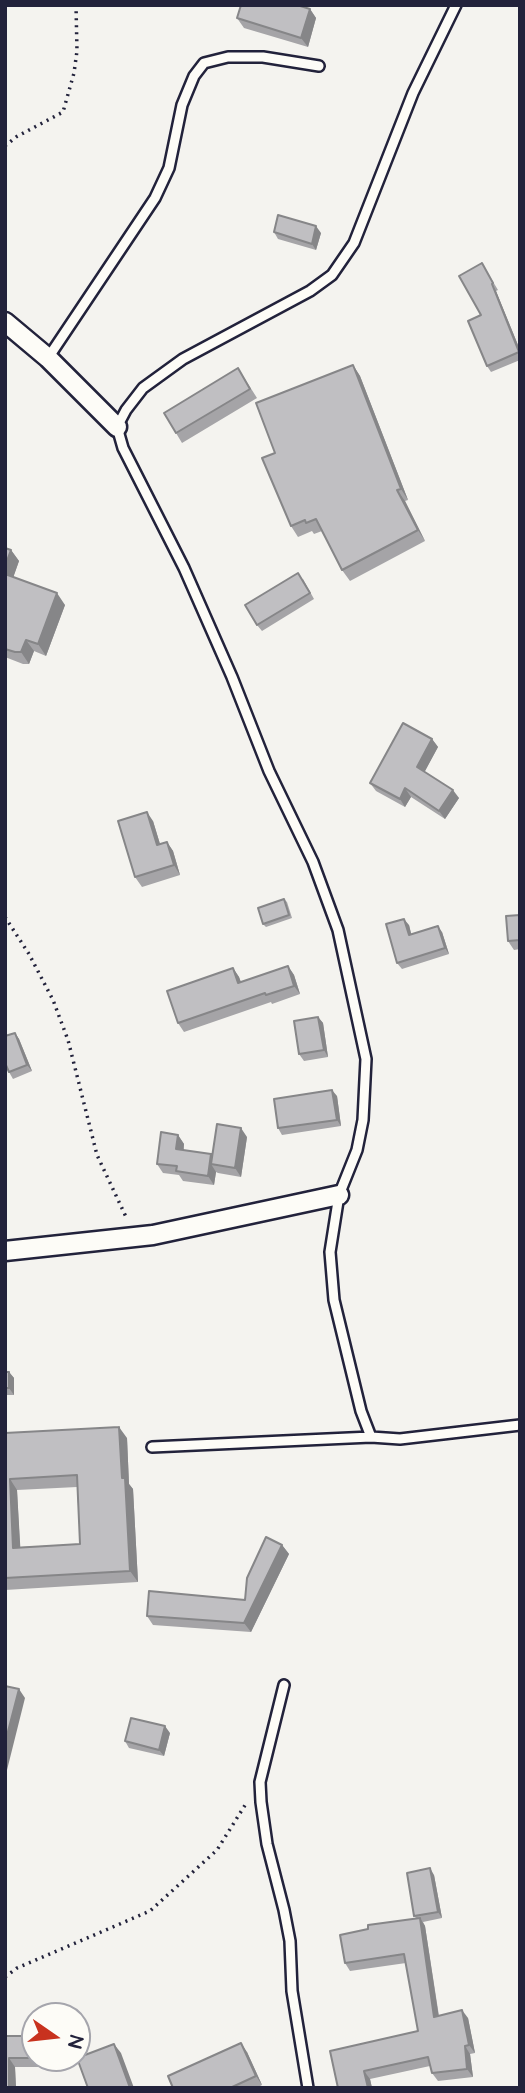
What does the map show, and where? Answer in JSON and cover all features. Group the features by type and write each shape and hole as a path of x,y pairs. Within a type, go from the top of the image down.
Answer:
{"street":[{"path":"5,323 48,358 117,427"},
{"path":"5,1251 136,1237 339,1195"}],"lane":[{"path":"370,1437 334,1300 330,1252 339,1195 357,1150 363,1120 366,1059 354,992 338,930 313,862 269,771 232,677 184,568 123,448 117,427 143,388 183,359 310,291 332,275 354,243 413,93 456,5"},
{"path":"48,358 155,198 169,168 182,106 194,76 204,63 228,57 263,57 319,66"},
{"path":"152,1447 370,1437 400,1439 520,1425"},
{"path":"284,1685 260,1782 267,1844 290,1941 292,1990 308,2088"}],"path":[{"path":"5,146 16,137 63,112 77,51 76,5"},
{"path":"5,917 29,954 53,1000 68,1040 97,1155 136,1237"},
{"path":"5,1976 17,1968 150,1911 217,1850 260,1782"}],"building":[{"path":"241,5 297,5 310,9 301,38 237,18"},
{"path":"278,215 316,226 312,244 274,232"},
{"path":"482,263 493,283 519,352 487,366 468,321 481,315 459,276"},
{"path":"353,365 401,489 397,490 418,530 342,570 316,519 291,526 262,458 275,453 256,403"},
{"path":"238,368 250,389 176,433 164,413"},
{"path":"5,548 11,550 5,566"},
{"path":"298,573 310,593 257,625 245,605"},
{"path":"5,574 57,593 38,644 26,640 21,652 5,649"},
{"path":"403,723 432,739 417,767 453,790 439,811 405,788 400,799 370,783"},
{"path":"147,812 157,845 167,842 174,865 135,877 118,821"},
{"path":"284,899 289,915 263,924 258,908"},
{"path":"520,915 520,940 508,941 506,916"},
{"path":"404,919 409,935 438,926 445,948 397,963 386,924"},
{"path":"288,966 294,986 266,995 265,993 178,1023 167,991 233,968 238,983"},
{"path":"318,1017 324,1050 299,1054 294,1021"},
{"path":"15,1033 27,1065 9,1072 5,1063 5,1036"},
{"path":"332,1090 337,1120 278,1128 274,1099"},
{"path":"217,1124 241,1128 235,1168 211,1164"},
{"path":"161,1132 178,1135 176,1149 211,1154 208,1176 176,1171 177,1166 157,1164"},
{"path":"5,1372 9,1372 9,1388 5,1388"},
{"path":"119,1427 130,1571 5,1578 5,1433","holes":["77,1475 80,1544 13,1548 10,1479"]},
{"path":"266,1537 282,1545 244,1623 147,1616 149,1591 245,1600 247,1578"},
{"path":"5,1686 19,1689 5,1743"},
{"path":"131,1718 165,1726 159,1750 125,1741"},
{"path":"430,1868 438,1912 414,1916 407,1873"},
{"path":"420,1918 434,2017 462,2010 469,2045 465,2046 467,2069 432,2073 428,2057 364,2071 368,2088 338,2088 330,2051 418,2031 404,1954 345,1963 340,1935 368,1929 368,1925"},
{"path":"5,2036 21,2036 21,2058 9,2058 9,2088 5,2088"},
{"path":"241,2043 256,2076 230,2088 173,2088 168,2076"},
{"path":"114,2044 130,2088 88,2088 82,2072 91,2072 91,2053"}]}
